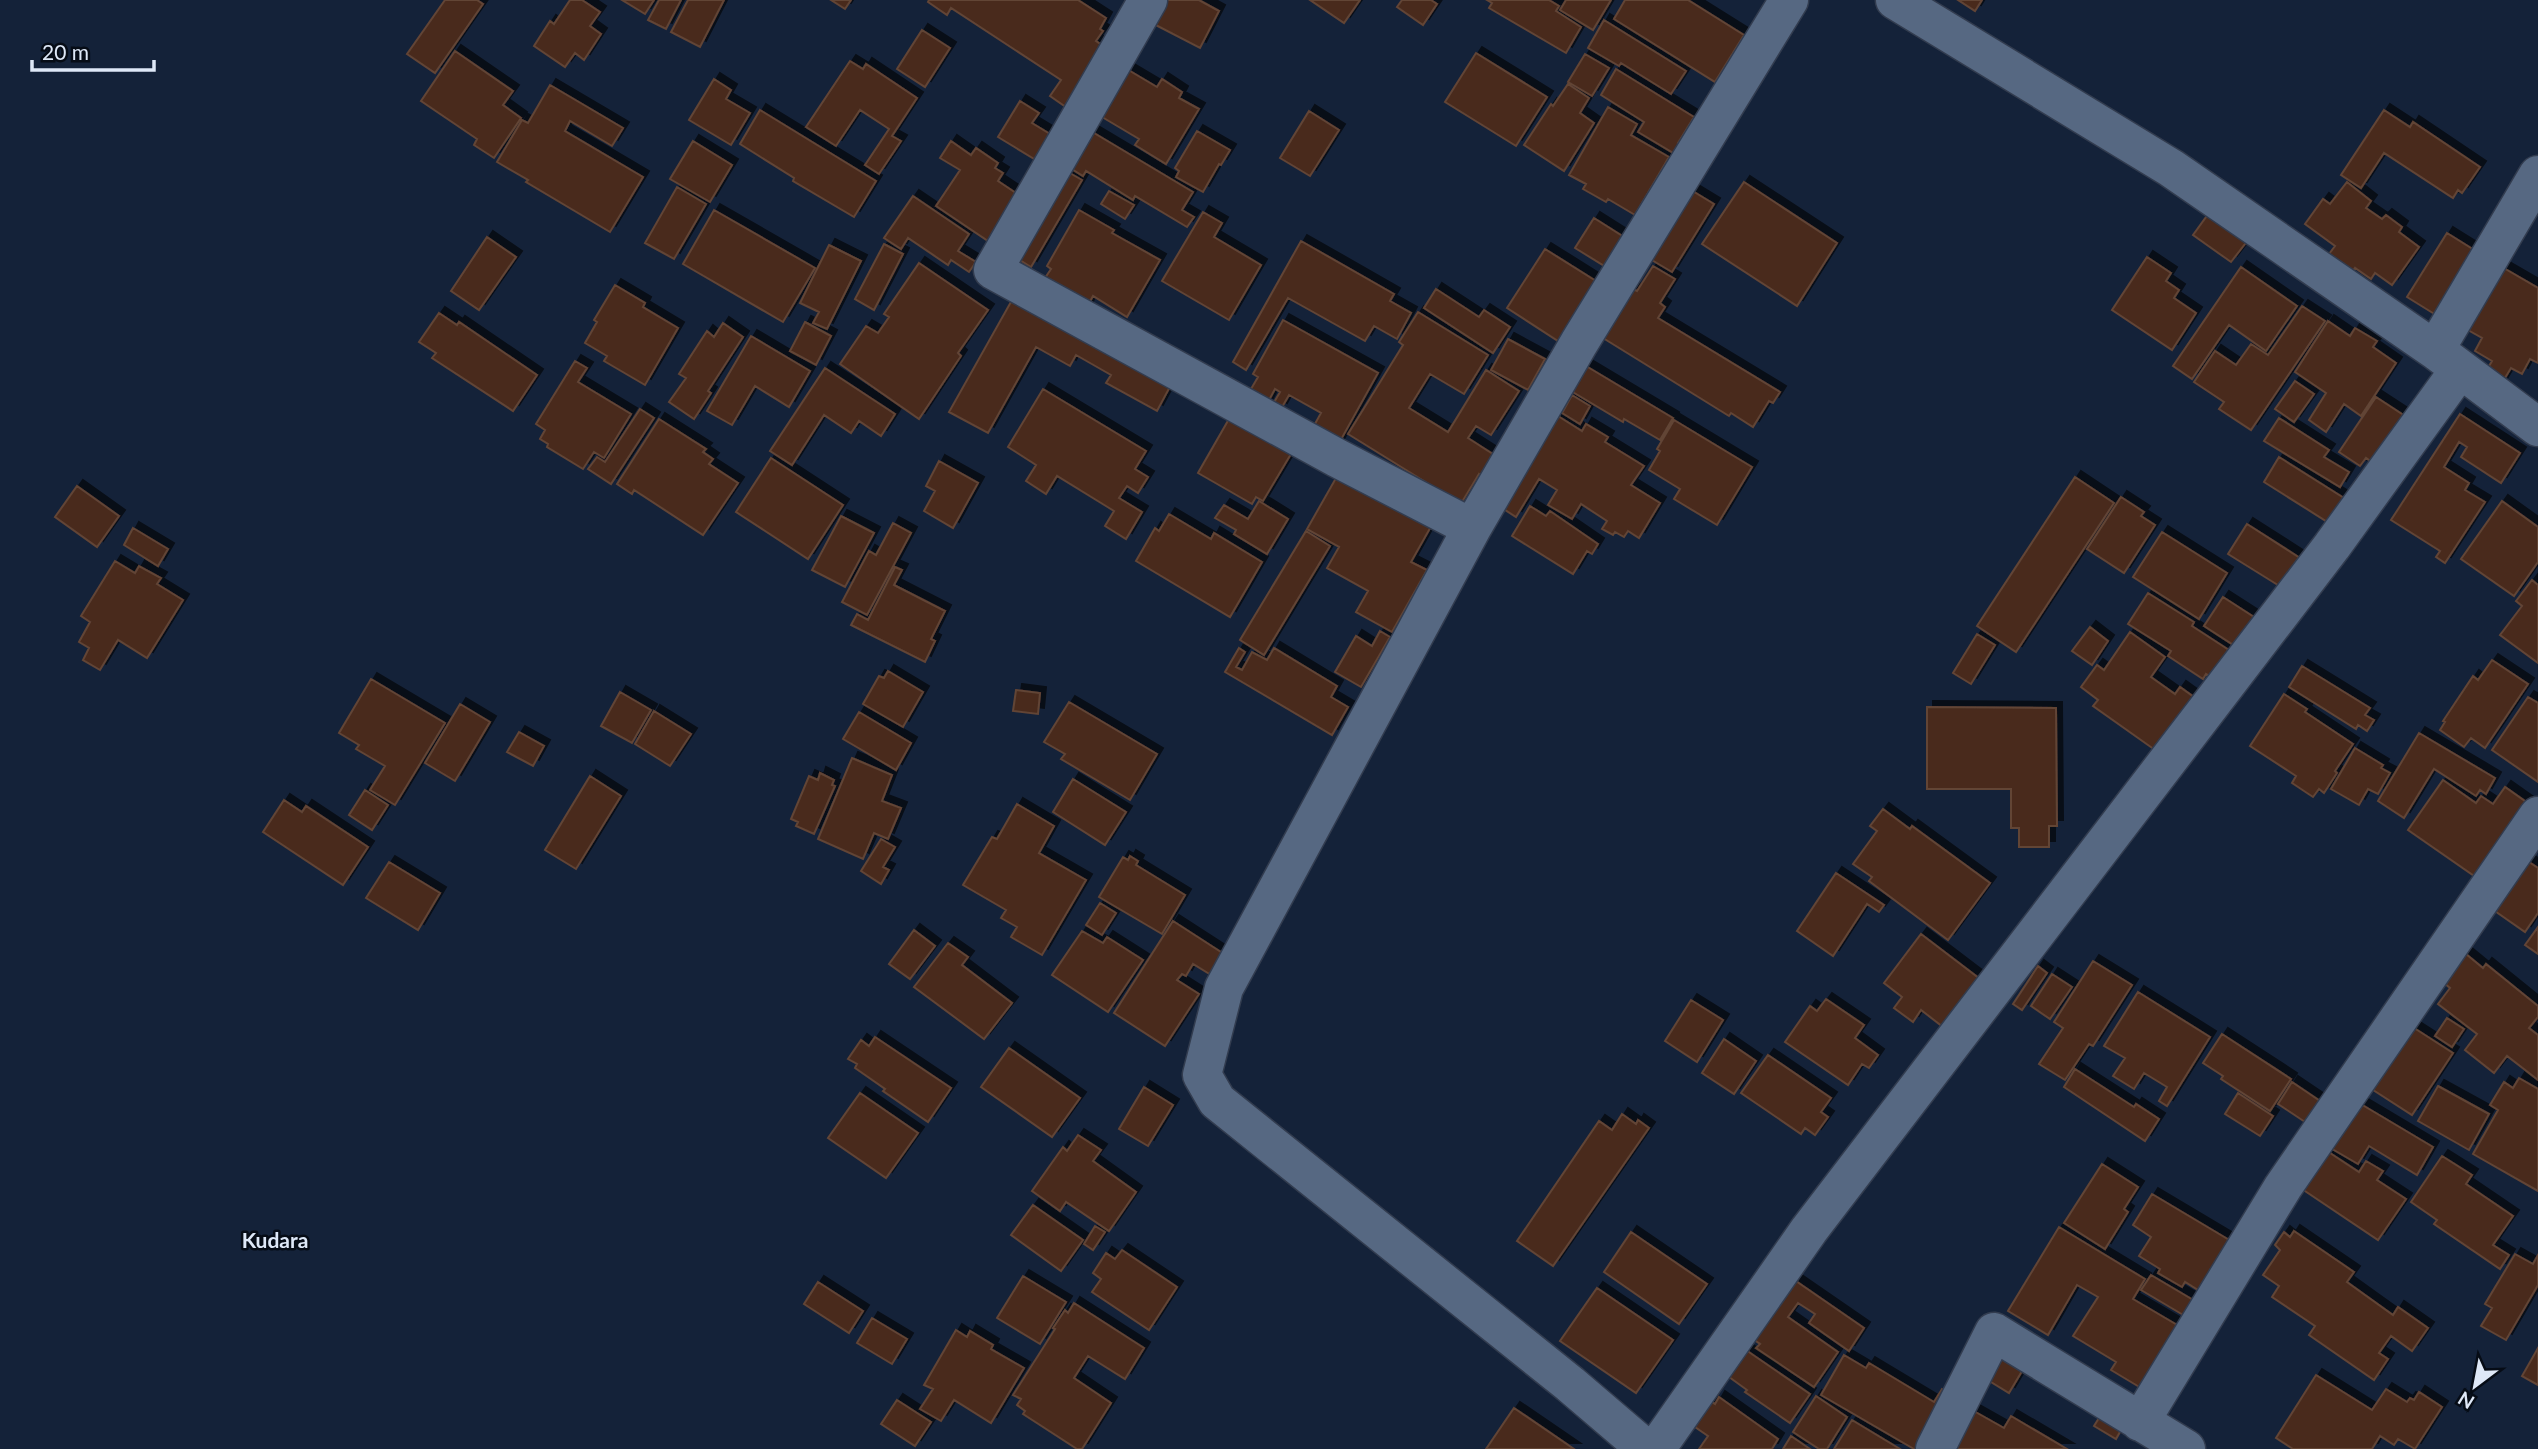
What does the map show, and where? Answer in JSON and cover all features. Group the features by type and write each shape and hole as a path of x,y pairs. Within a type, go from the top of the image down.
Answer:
{"street":[{"path":"1149,0 993,270 1325,452 1472,528"},
{"path":"1646,1449 1570,1384 1217,1101 1202,1075 1224,988 1472,528 1579,342 1790,0"},
{"path":"1895,0 2171,168 2447,359 2538,427"},
{"path":"1656,1449 1809,1230 2315,568 2447,359 2538,175"},
{"path":"2140,1422 2283,1186 2538,816"},
{"path":"1936,1449 1994,1332 2186,1449"}],"building":[{"path":"445,0 477,0 483,4 435,73 407,54"},
{"path":"570,0 582,0 600,12 590,26 601,34 584,60 575,53 565,67 534,46 550,21 554,24"},
{"path":"622,0 654,0 645,14"},
{"path":"659,0 681,0 666,29 648,20"},
{"path":"688,0 724,0 700,47 671,32"},
{"path":"831,0 851,0 845,9"},
{"path":"1078,0 1106,18 1100,29 1103,31 1096,41 1112,52 1073,112 1050,96 1061,80 951,8 947,15 928,2"},
{"path":"1157,0 1199,0 1219,11 1200,48 1146,20"},
{"path":"1310,0 1360,0 1344,23"},
{"path":"1402,0 1431,0 1437,4 1423,25 1397,7"},
{"path":"1487,0 1549,0 1559,6 1556,11 1581,27 1566,53 1489,8 1492,3"},
{"path":"1566,0 1611,0 1593,30 1560,10"},
{"path":"1625,0 1688,0 1744,35 1715,82 1614,19"},
{"path":"1958,0 1982,0 1975,11"},
{"path":"1604,20 1686,71 1671,94 1621,63 1619,66 1588,48"},
{"path":"922,30 950,48 925,87 897,69"},
{"path":"455,51 513,91 503,105 521,118 494,158 474,145 477,139 421,101"},
{"path":"1476,53 1547,97 1516,146 1445,102"},
{"path":"1585,54 1609,68 1592,96 1568,82"},
{"path":"850,61 863,69 866,64 917,98 892,136 901,141 879,174 865,165 889,129 860,110 836,146 806,127"},
{"path":"1125,68 1157,87 1162,79 1182,92 1179,98 1199,109 1166,164 1135,145 1139,139 1097,114"},
{"path":"1616,69 1694,117 1678,143 1680,145 1675,154 1638,132 1644,122 1601,95"},
{"path":"714,79 731,90 726,99 750,113 731,145 689,120"},
{"path":"1568,84 1589,98 1580,113 1594,123 1564,171 1524,145"},
{"path":"550,85 623,128 612,146 570,121 565,131 643,177 610,232 497,162 522,120 528,123"},
{"path":"1020,101 1039,113 1032,123 1055,137 1039,162 998,137"},
{"path":"1608,107 1637,124 1631,135 1669,157 1635,215 1608,199 1606,202 1583,189 1586,184 1569,175"},
{"path":"760,110 876,181 854,217 793,181 794,178 740,144"},
{"path":"2384,110 2410,127 2413,122 2480,167 2462,193 2458,190 2453,198 2384,153 2361,188 2341,175"},
{"path":"1309,111 1339,130 1310,176 1280,158"},
{"path":"1084,127 1193,192 1182,210 1194,217 1187,227 1135,196 1133,200 1086,171 1083,176 1062,163"},
{"path":"1197,131 1230,150 1203,192 1176,177 1179,171 1175,168"},
{"path":"693,141 732,165 710,202 670,179"},
{"path":"951,141 971,155 976,148 998,163 995,168 1003,173 998,181 1022,197 991,243 936,206 960,170 940,158"},
{"path":"1061,168 1082,180 1031,267 1010,254"},
{"path":"1744,182 1837,243 1797,306 1702,244"},
{"path":"2347,182 2371,201 2366,208 2382,219 2386,215 2402,227 2399,232 2419,247 2392,285 2375,273 2371,279 2355,268 2350,275 2326,258 2335,246 2305,224 2323,199 2330,204"},
{"path":"677,187 706,204 674,259 645,243"},
{"path":"1691,190 1714,204 1672,272 1650,259"},
{"path":"1109,191 1134,205 1125,219 1101,204"},
{"path":"913,196 969,234 958,251 976,262 969,272 951,260 948,265 908,238 901,249 884,238"},
{"path":"714,210 815,268 783,322 683,264"},
{"path":"1079,210 1114,230 1112,233 1160,260 1127,317 1093,296 1087,307 1045,278 1051,269 1047,266"},
{"path":"1203,212 1222,223 1214,237 1261,265 1229,320 1162,281"},
{"path":"2209,213 2248,240 2231,262 2193,235"},
{"path":"1594,218 1624,237 1606,267 1575,248"},
{"path":"2447,233 2479,253 2436,315 2407,297"},
{"path":"487,237 516,257 479,310 451,291"},
{"path":"1301,241 1394,294 1390,301 1411,313 1397,339 1374,326 1365,341 1288,298 1246,370 1233,362"},
{"path":"884,244 903,254 874,310 855,299"},
{"path":"829,245 861,261 827,329 813,323 819,312 800,303"},
{"path":"1545,249 1596,281 1558,341 1507,308"},
{"path":"2147,257 2171,273 2166,281 2179,290 2174,298 2196,313 2172,350 2112,310"},
{"path":"919,263 988,310 958,353 961,356 919,419 840,364 866,326 878,333 889,317 884,314"},
{"path":"1653,266 1675,279 1660,303 1665,307 1658,318 1780,392 1773,403 1769,401 1753,427 1731,413 1729,416 1603,338 1633,289 1637,291"},
{"path":"2241,267 2297,306 2266,351 2229,325 2192,379 2173,366"},
{"path":"2502,267 2538,288 2538,363 2530,359 2522,374 2511,368 2502,383 2485,373 2492,361 2475,351 2482,338 2466,329"},
{"path":"615,285 645,303 643,307 678,328 645,385 604,361 607,356 585,343 597,322 594,320"},
{"path":"1436,289 1479,317 1484,310 1510,327 1493,353 1424,308"},
{"path":"1012,300 1172,383 1157,411 1106,383 1111,375 1076,355 1070,366 1036,347 988,433 949,412"},
{"path":"2302,306 2325,321 2251,430 2219,409 2224,402 2194,382 2215,351 2236,365 2251,344 2268,355"},
{"path":"1418,312 1488,355 1464,394 1430,374 1409,408 1448,432 1486,370 1519,391 1491,435 1476,426 1468,438 1496,456 1483,477 1479,474 1462,502 1450,495 1444,504 1422,490 1427,483 1348,434 1403,345 1399,342"},
{"path":"439,313 457,325 459,322 537,375 513,411 432,358 436,353 419,342"},
{"path":"1283,320 1378,373 1338,445 1311,431 1321,413 1289,395 1281,409 1273,404 1280,392 1275,389 1267,404 1248,394 1258,377 1253,374"},
{"path":"2328,321 2350,336 2355,328 2377,341 2373,347 2396,363 2361,416 2344,404 2326,432 2309,420 2326,393 2295,372"},
{"path":"805,322 831,336 816,365 790,351"},
{"path":"723,323 743,337 708,391 711,393 694,419 669,402 686,378 679,374 707,331 714,337"},
{"path":"751,336 810,371 789,407 755,386 732,425 707,411"},
{"path":"1508,339 1545,359 1528,390 1491,370"},
{"path":"575,361 587,368 578,382 631,414 604,458 594,452 583,469 547,447 548,444 540,439 545,430 536,424"},
{"path":"1586,366 1673,418 1660,440 1571,391"},
{"path":"825,368 895,414 881,436 859,421 851,433 824,415 792,465 770,451"},
{"path":"2295,381 2314,394 2294,422 2275,409"},
{"path":"1043,389 1146,451 1135,469 1148,477 1138,493 1127,486 1119,498 1142,512 1126,539 1105,526 1114,511 1057,476 1046,494 1026,481 1036,465 1008,447"},
{"path":"1572,395 1590,406 1580,424 1562,413"},
{"path":"2376,397 2405,416 2373,463 2366,458 2360,466 2339,452"},
{"path":"640,409 654,418 611,484 588,469 597,457 605,462"},
{"path":"1233,412 1291,454 1263,501 1256,497 1252,504 1198,473"},
{"path":"2460,414 2520,453 2501,483 2461,457 2467,447 2459,442 2444,467 2469,483 2465,490 2485,502 2445,563 2436,557 2440,551 2391,520"},
{"path":"1558,416 1582,431 1586,424 1608,437 1605,442 1644,466 1631,485 1660,503 1639,538 1628,531 1624,537 1602,529 1607,521 1581,504 1572,519 1548,505 1557,490 1539,479 1516,517 1502,508"},
{"path":"2279,418 2329,450 2324,457 2349,472 2340,487 2264,441"},
{"path":"659,419 706,449 703,452 713,459 709,464 738,483 703,535 634,490 632,494 617,484"},
{"path":"1674,420 1752,467 1717,525 1674,499 1680,489 1649,470 1660,451 1657,449"},
{"path":"2279,457 2344,498 2329,523 2264,482"},
{"path":"771,458 843,505 808,559 736,512"},
{"path":"939,461 978,483 953,528 924,511 935,491 926,486"},
{"path":"1340,471 1433,523 1411,562 1427,570 1392,632 1356,612 1368,591 1327,568 1339,547 1307,529"},
{"path":"2075,477 2114,503 2016,652 1977,626"},
{"path":"77,486 119,516 97,547 55,517"},
{"path":"2121,497 2144,512 2141,516 2155,525 2124,573 2087,549"},
{"path":"1259,501 1288,519 1267,554 1234,534 1236,530 1215,518 1224,505 1248,519"},
{"path":"2502,501 2538,527 2538,562 2514,596 2461,559"},
{"path":"1530,506 1546,516 1550,511 1598,544 1592,554 1587,551 1573,574 1512,536"},
{"path":"1169,514 1211,539 1214,533 1262,562 1230,617 1136,561 1155,528 1159,531"},
{"path":"841,516 874,533 845,587 812,570"},
{"path":"893,523 911,533 867,615 842,602 869,551 876,555"},
{"path":"2247,524 2300,558 2281,587 2228,554"},
{"path":"133,528 168,549 158,566 124,545"},
{"path":"1306,531 1330,546 1264,655 1240,640"},
{"path":"2162,532 2227,573 2199,619 2133,577"},
{"path":"115,561 135,573 139,566 161,578 157,584 183,600 147,658 118,640 100,670 83,660 89,648 79,642 90,622 81,616"},
{"path":"895,567 902,570 894,585 945,611 931,639 935,641 925,662 851,625 857,614 868,620"},
{"path":"2532,580 2538,585 2538,663 2500,635 2522,606 2516,601"},
{"path":"2148,593 2194,622 2192,626 2232,652 2214,679 2206,674 2203,679 2168,656 2171,651 2128,624"},
{"path":"2223,597 2254,617 2235,646 2204,626"},
{"path":"2090,627 2108,641 2092,665 2072,651"},
{"path":"1380,631 1390,637 1361,687 1335,672 1356,636 1372,646"},
{"path":"2130,632 2165,657 2151,677 2175,694 2180,687 2198,700 2155,750 2093,706 2098,700 2081,687 2097,665 2104,670"},
{"path":"1977,634 1995,645 1971,684 1953,673"},
{"path":"1239,648 1245,652 1236,667 1242,670 1252,652 1267,660 1274,648 1337,686 1331,697 1348,707 1332,735 1225,672"},
{"path":"2492,660 2528,684 2485,748 2471,738 2464,747 2440,730 2445,722 2443,721 2473,676 2478,680"},
{"path":"2302,666 2370,708 2365,715 2374,720 2367,731 2358,725 2356,729 2289,687"},
{"path":"888,671 923,692 903,727 863,704 879,676 884,678"},
{"path":"371,679 445,723 395,805 370,790 385,766 356,749 359,745 339,733"},
{"path":"1016,690 1040,693 1038,714 1013,711"},
{"path":"620,692 651,710 632,743 601,726"},
{"path":"2284,694 2307,709 2305,712 2353,744 2324,793 2319,789 2313,797 2292,783 2296,776 2250,746"},
{"path":"2528,697 2538,703 2538,782 2492,750"},
{"path":"1069,702 1157,754 1130,800 1061,759 1065,754 1044,742"},
{"path":"460,704 490,722 455,781 425,763"},
{"path":"1927,707 2056,708 2057,826 2049,826 2049,847 2019,847 2019,828 2011,828 2011,789 1927,789"},
{"path":"654,711 691,734 670,766 635,744"},
{"path":"859,712 911,743 896,770 843,739"},
{"path":"519,732 544,746 533,766 507,752"},
{"path":"2419,733 2495,778 2486,794 2480,790 2476,796 2434,769 2404,818 2378,801"},
{"path":"2355,748 2383,765 2381,768 2390,773 2378,794 2368,789 2359,805 2331,789"},
{"path":"852,758 892,775 882,801 901,808 888,839 874,833 863,859 818,839"},
{"path":"820,773 834,780 832,785 835,786 814,834 796,826 798,822 791,819 809,776 818,780"},
{"path":"590,776 621,796 576,869 545,850"},
{"path":"1073,779 1126,812 1105,845 1053,812"},
{"path":"2443,780 2476,803 2481,796 2493,804 2505,787 2532,806 2480,880 2408,830"},
{"path":"365,790 388,805 372,830 349,815"},
{"path":"284,800 302,812 306,806 368,847 343,885 263,832"},
{"path":"1017,804 1054,826 1039,853 1086,880 1042,955 1011,937 1017,927 1001,918 1006,910 963,885 992,837 997,839"},
{"path":"1883,809 1910,829 1912,826 1990,883 1948,940 1869,881 1872,877 1853,864 1877,831 1870,826"},
{"path":"881,839 895,847 883,867 889,870 881,884 861,871"},
{"path":"1130,856 1138,861 1136,865 1185,895 1162,934 1099,897 1123,857 1128,860"},
{"path":"2526,860 2538,868 2538,913 2525,932 2492,909"},
{"path":"389,862 440,893 418,930 366,898"},
{"path":"1836,873 1884,905 1879,912 1867,904 1833,956 1797,931"},
{"path":"1100,903 1116,913 1102,935 1086,925"},
{"path":"1173,921 1224,954 1211,975 1193,964 1186,976 1182,974 1177,980 1199,994 1165,1046 1114,1013"},
{"path":"2538,927 2538,954 2525,945"},
{"path":"914,930 935,946 910,979 889,964"},
{"path":"1082,931 1103,943 1107,937 1143,960 1108,1012 1052,975"},
{"path":"1921,934 1980,979 1943,1027 1921,1010 1913,1022 1894,1008 1902,997 1884,983"},
{"path":"948,943 968,957 962,965 1012,1003 984,1039 914,987"},
{"path":"2466,954 2483,968 2486,964 2538,1006 2538,1017 2529,1028 2538,1035 2538,1080 2507,1056 2494,1073 2465,1050 2477,1034 2438,1004 2450,988 2444,983"},
{"path":"2093,961 2132,985 2093,1046 2089,1044 2065,1080 2039,1064 2063,1028 2054,1022"},
{"path":"2038,966 2047,973 2022,1010 2013,1004"},
{"path":"2052,974 2072,987 2050,1019 2031,1006"},
{"path":"2138,992 2210,1037 2167,1106 2159,1101 2167,1087 2144,1073 2134,1089 2113,1076 2125,1058 2104,1046"},
{"path":"1826,999 1864,1025 1855,1038 1878,1055 1869,1068 1862,1064 1848,1085 1785,1042 1810,1006 1817,1011"},
{"path":"1691,1000 1723,1020 1697,1062 1665,1041"},
{"path":"2447,1018 2464,1029 2452,1047 2435,1036"},
{"path":"2411,1026 2453,1053 2412,1115 2370,1088"},
{"path":"2222,1034 2291,1079 2270,1111 2221,1079 2223,1076 2203,1063"},
{"path":"875,1037 951,1088 928,1122 883,1091 885,1089 855,1068 857,1064 848,1059 861,1040 869,1046"},
{"path":"1724,1039 1756,1061 1734,1094 1702,1073"},
{"path":"1009,1048 1080,1098 1052,1137 981,1087"},
{"path":"1768,1055 1831,1098 1821,1112 1828,1117 1815,1135 1805,1128 1801,1134 1741,1093"},
{"path":"2075,1069 2134,1107 2136,1104 2159,1119 2145,1141 2064,1087"},
{"path":"2519,1078 2538,1089 2538,1191 2473,1154 2498,1110 2490,1105 2504,1082 2513,1088"},
{"path":"2292,1082 2326,1105 2311,1126 2278,1104"},
{"path":"2438,1086 2489,1114 2469,1150 2418,1121"},
{"path":"1144,1087 1173,1105 1148,1146 1119,1129"},
{"path":"860,1093 918,1133 886,1178 828,1138"},
{"path":"2238,1093 2273,1116 2260,1136 2225,1114"},
{"path":"2354,1100 2433,1147 2417,1175 2369,1146 2358,1164 2327,1146"},
{"path":"1622,1114 1636,1124 1638,1120 1649,1128 1553,1266 1517,1241 1599,1121 1612,1130"},
{"path":"1078,1135 1101,1150 1093,1161 1136,1192 1109,1231 1066,1202 1060,1211 1032,1191 1063,1147 1067,1151"},
{"path":"2324,1149 2359,1172 2366,1161 2383,1171 2377,1180 2406,1199 2378,1240 2299,1187"},
{"path":"2442,1156 2472,1175 2466,1184 2513,1216 2493,1245 2509,1255 2500,1269 2434,1224 2437,1220 2411,1202"},
{"path":"2102,1164 2138,1187 2124,1209 2128,1212 2105,1249 2064,1223"},
{"path":"2152,1194 2236,1244 2206,1295 2185,1282 2182,1287 2158,1273 2160,1269 2139,1256 2151,1237 2133,1225"},
{"path":"1033,1205 1083,1240 1061,1271 1011,1235"},
{"path":"1095,1226 1105,1232 1093,1250 1084,1244"},
{"path":"2059,1227 2145,1279 2133,1299 2184,1329 2146,1391 2111,1370 2116,1362 2073,1336 2098,1297 2077,1285 2048,1335 2008,1311"},
{"path":"2294,1231 2354,1272 2347,1282 2393,1315 2398,1307 2428,1328 2412,1351 2391,1336 2379,1353 2388,1359 2374,1380 2309,1335 2315,1326 2272,1297 2279,1286 2263,1275 2280,1250 2275,1245 2284,1232 2290,1237"},
{"path":"1631,1232 1707,1284 1679,1324 1604,1272"},
{"path":"1122,1250 1177,1287 1149,1330 1092,1292 1101,1279 1093,1273 1106,1253 1115,1259"},
{"path":"2515,1254 2533,1264 2538,1255 2538,1285 2506,1340 2481,1326 2492,1308 2485,1304"},
{"path":"2151,1275 2200,1304 2190,1319 2141,1290"},
{"path":"1023,1276 1066,1302 1040,1344 997,1318"},
{"path":"1793,1279 1864,1328 1849,1351 1809,1323 1815,1314 1798,1303 1788,1317 1838,1352 1814,1387 1756,1348 1760,1344 1753,1339"},
{"path":"818,1282 863,1311 849,1333 804,1304"},
{"path":"1597,1288 1673,1340 1636,1393 1560,1341"},
{"path":"1074,1303 1144,1348 1125,1379 1088,1356 1074,1378 1111,1403 1082,1449 1077,1449 1023,1414 1025,1411 1017,1405 1021,1399 1013,1395 1055,1329 1053,1328 1065,1310 1068,1313"},
{"path":"872,1318 907,1339 892,1364 857,1343"},
{"path":"956,1330 967,1337 970,1331 993,1345 991,1349 1024,1368 991,1423 954,1400 941,1421 920,1409 933,1389 924,1385"},
{"path":"1743,1348 1810,1394 1790,1423 1745,1392 1747,1390 1725,1374"},
{"path":"2538,1348 2538,1385 2522,1376"},
{"path":"2002,1352 2025,1366 2009,1393 1986,1379"},
{"path":"1844,1355 1866,1368 1869,1363 1934,1402 1942,1389 1952,1395 1921,1449 1914,1449 1821,1395"},
{"path":"2316,1375 2372,1410 2386,1389 2407,1402 2410,1398 2414,1400 2419,1392 2442,1407 2415,1449 2398,1439 2394,1445 2380,1436 2372,1449 2293,1449 2276,1438"},
{"path":"1816,1396 1847,1417 1827,1449 1819,1449 1793,1432"},
{"path":"1719,1397 1778,1439 1772,1449 1699,1449 1708,1436 1692,1425 1709,1400 1715,1404"},
{"path":"897,1400 931,1422 915,1446 881,1424"},
{"path":"1514,1408 1574,1449 1486,1449"},
{"path":"1972,1410 2004,1428 2011,1416 2067,1449 1949,1449"},
{"path":"2104,1410 2125,1423 2116,1439 2094,1426"},
{"path":"1852,1420 1900,1449 1834,1449"},
{"path":"1791,1436 1810,1449 1783,1449"}],"district":[{"name":"Kudara","path":"275,1241"}]}
